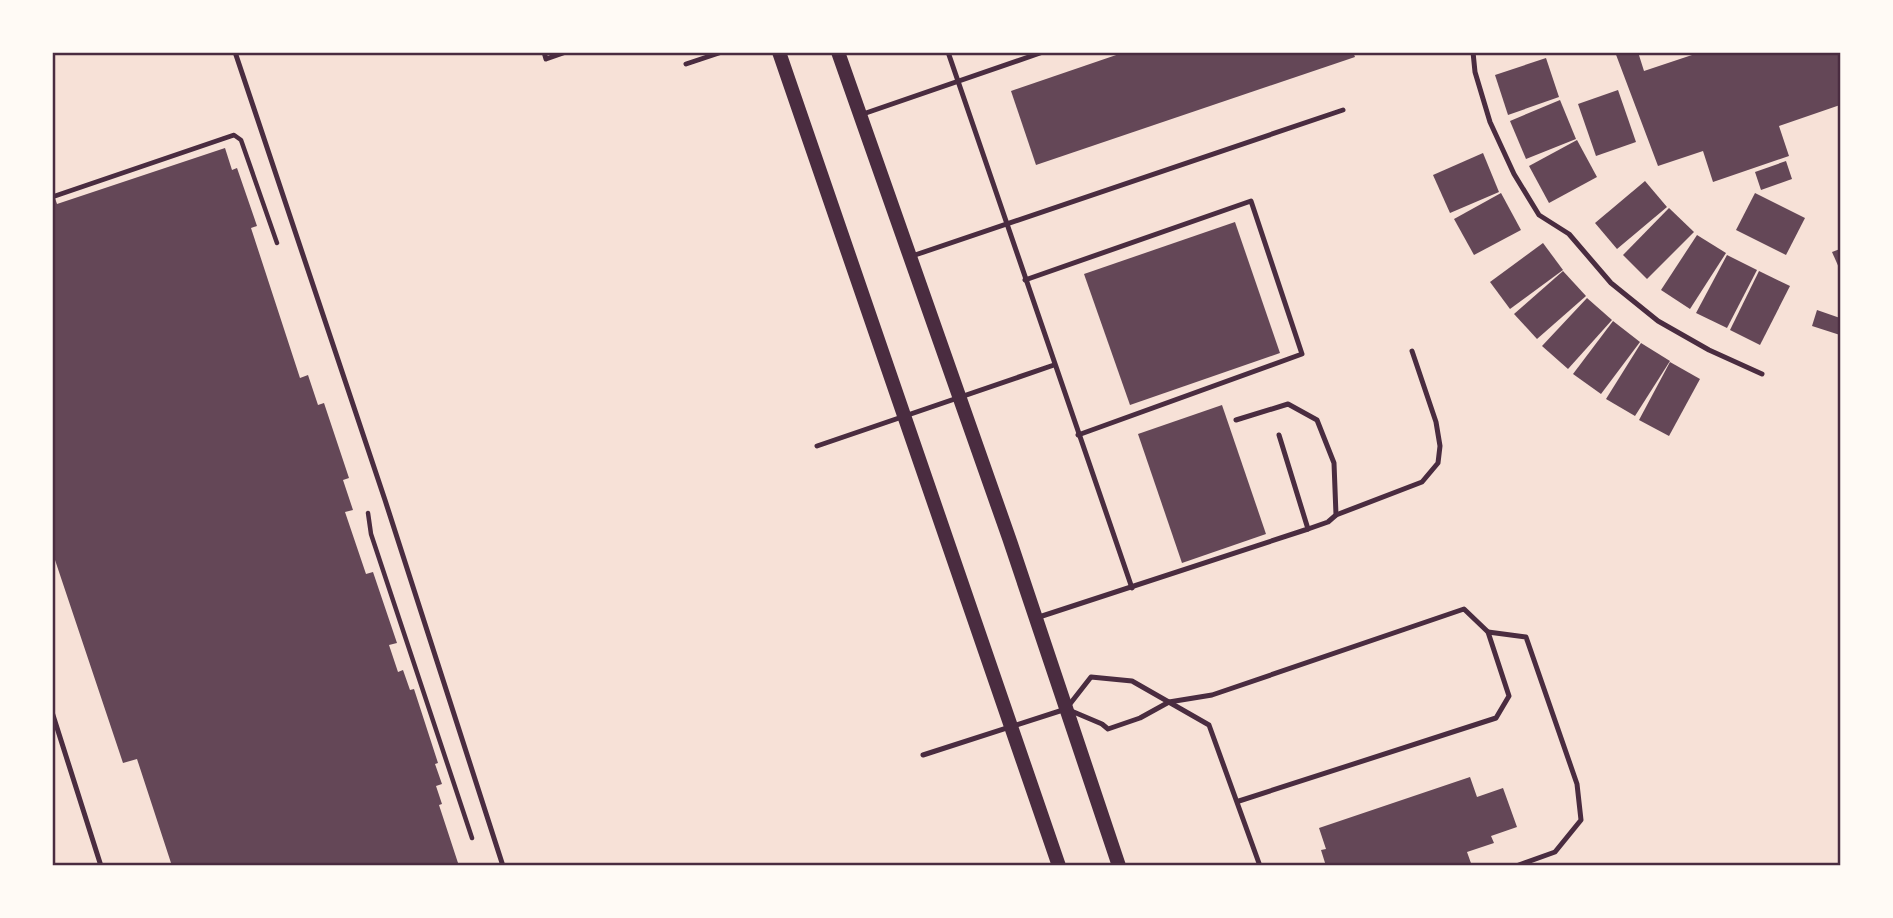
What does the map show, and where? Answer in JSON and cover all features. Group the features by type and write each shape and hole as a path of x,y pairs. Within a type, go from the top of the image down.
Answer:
{"main road":[{"path":"779,52 1059,866"},
{"path":"838,52 960,397 1119,866"}],"lane":[{"path":"236,52 503,866"},
{"path":"544,52 546,59 566,52"},
{"path":"686,64 722,52"},
{"path":"948,52 1005,225 1132,588"},
{"path":"860,115 1042,52"},
{"path":"1473,52 1475,72 1490,122 1514,174 1539,215 1569,234 1611,283 1658,321 1709,350 1762,374"},
{"path":"911,256 1343,110"},
{"path":"1025,280 1251,201 1301,354 1078,435"},
{"path":"1035,618 1328,522 1336,515 1422,482 1438,463 1440,446 1436,422 1412,351"},
{"path":"817,446 1054,365"},
{"path":"1236,420 1289,404 1317,420 1334,463 1336,515"},
{"path":"1279,435 1308,529"},
{"path":"1066,709 1108,729 1140,718 1169,702 1212,695 1464,610 1488,632 1508,696 1496,718 1238,801"},
{"path":"1488,632 1526,637 1577,784 1581,821 1555,852 1516,866"},
{"path":"923,755 1066,709 1091,677 1132,681 1209,725 1260,866"},
{"path":"52,712 101,866"}],"path":[{"path":"52,197 234,135 241,140 278,244"},
{"path":"368,511 371,534 472,839"}],"building":[{"path":"1125,52 1353,52 1355,57 1036,165 1011,91"},
{"path":"1615,52 1638,52 1644,71 1701,52 1840,52 1840,105 1779,126 1789,156 1713,182 1703,151 1658,166"},
{"path":"1546,58 1559,97 1508,115 1495,75"},
{"path":"1618,90 1636,142 1596,156 1578,104"},
{"path":"1560,100 1576,139 1526,159 1510,121"},
{"path":"1577,140 1597,177 1549,203 1529,166"},
{"path":"225,148 232,170 237,168 257,226 251,228 300,378 308,375 318,405 324,403 349,478 343,480 353,510 345,512 366,574 373,572 397,643 389,645 398,672 403,670 410,690 414,689 438,763 435,764 442,784 436,786 442,804 439,805 459,866 172,866 137,759 123,763 52,551 52,199 55,198 57,204"},
{"path":"1483,153 1499,192 1450,213 1433,175"},
{"path":"1786,161 1792,179 1761,190 1755,172"},
{"path":"1645,181 1667,207 1617,249 1595,223"},
{"path":"1501,193 1521,230 1474,255 1454,219"},
{"path":"1755,193 1805,218 1786,255 1736,230"},
{"path":"1669,208 1694,232 1647,279 1623,255"},
{"path":"1235,222 1280,353 1130,405 1084,274"},
{"path":"1697,235 1726,253 1690,309 1661,290"},
{"path":"1543,243 1563,270 1510,309 1490,282"},
{"path":"1840,249 1840,270 1832,252"},
{"path":"1727,255 1757,270 1727,328 1696,313"},
{"path":"1563,271 1586,296 1537,339 1514,314"},
{"path":"1759,271 1790,286 1760,345 1730,330"},
{"path":"1587,298 1612,320 1568,369 1542,346"},
{"path":"1817,310 1840,318 1840,335 1812,326"},
{"path":"1613,321 1640,342 1601,394 1573,374"},
{"path":"1641,343 1670,361 1635,416 1606,399"},
{"path":"1670,362 1700,379 1669,436 1639,420"},
{"path":"1222,405 1266,534 1182,563 1138,434"},
{"path":"1470,777 1477,797 1503,788 1517,827 1491,836 1494,843 1467,852 1472,866 1326,866 1321,850 1326,849 1319,828"}]}
